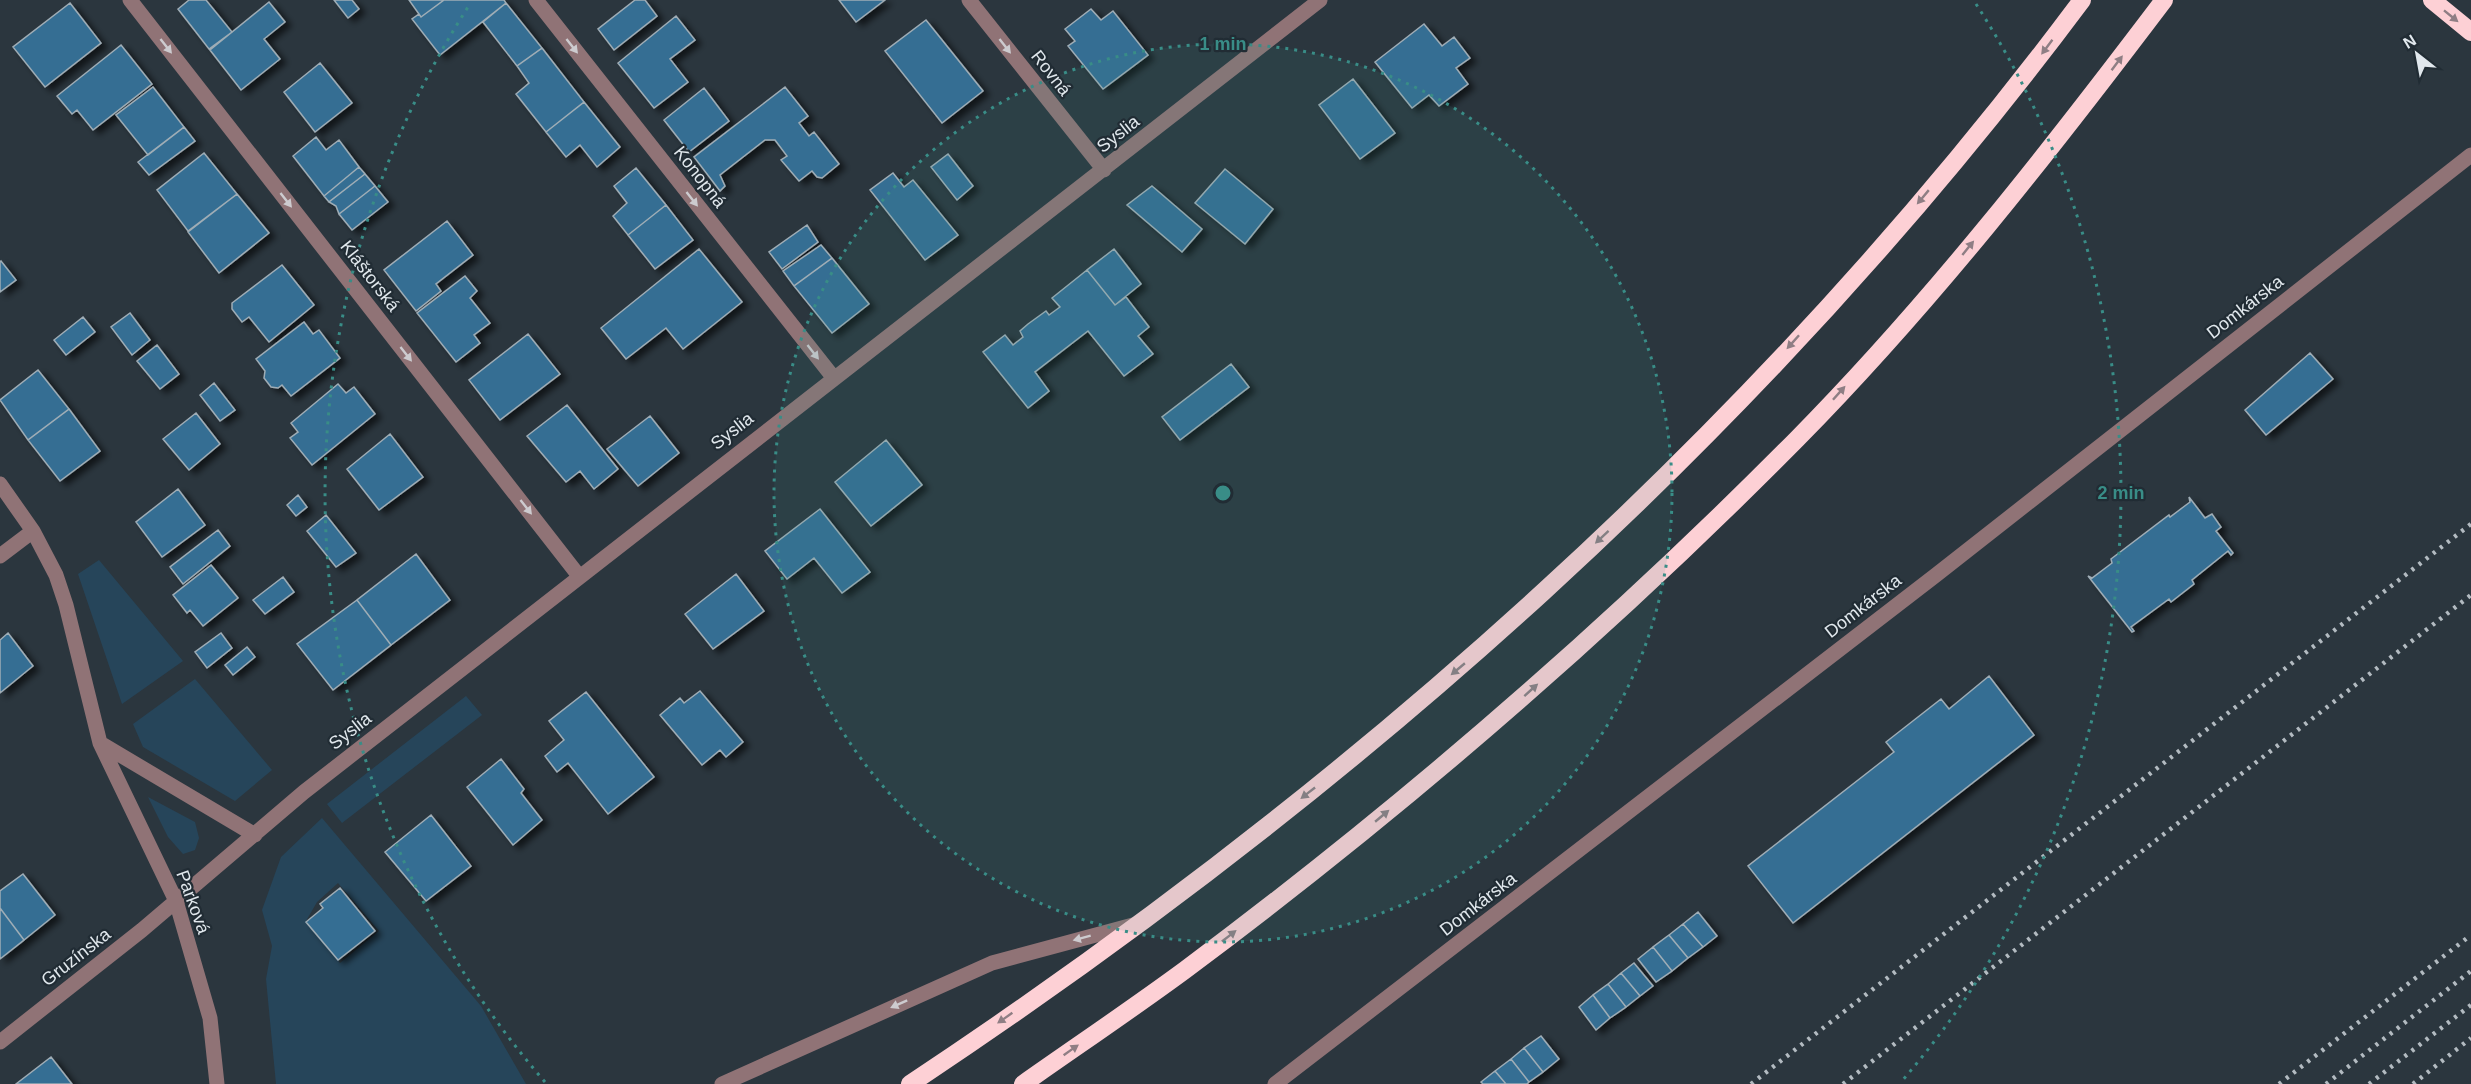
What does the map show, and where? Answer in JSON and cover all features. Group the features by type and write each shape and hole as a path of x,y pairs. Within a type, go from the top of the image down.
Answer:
{"highway":[{"path":"910,1084 1138,923 1322,783 1480,651 1644,497 1756,383 1897,229 2021,82 2082,0"},
{"path":"1023,1084 1184,971 1358,836 1526,696 1686,547 1799,437 1941,280 2072,121 2164,0"},
{"path":"2432,0 2471,32"}],"street":[{"name":"Kláštorská","path":"130,0 579,576"},
{"name":"Konopná","path":"536,0 833,377"},
{"name":"Rovná","path":"969,0 1104,170"},
{"name":"Syslia","path":"176,901 304,792 833,377 1104,170 1320,0"},
{"name":"Domkárska","path":"1275,1084 1851,641 2471,155"},
{"name":"Parková","path":"0,484 33,531 56,575 66,605 100,743 176,901 210,1018 218,1084"},
{"path":"0,556 33,531"},
{"path":"100,743 255,835"},
{"name":"Gruzínska","path":"0,1042 176,901"},
{"path":"722,1084 992,963 1138,923"}],"shaded area":[{"path":"99,560 183,661 122,704 78,574"},
{"path":"195,679 272,770 235,801 143,747 133,724"},
{"path":"466,696 482,715 342,823 327,804"},
{"path":"148,797 195,822 199,838 195,850 183,854 168,837"},
{"path":"322,818 481,1006 526,1084 276,1084 266,979 272,946 262,910 281,857","holes":["338,883 379,931 340,963 306,921 317,902"]}],"building":[{"path":"189,0 206,0 232,32 209,49 178,9"},
{"path":"334,0 352,0 359,9 348,18"},
{"path":"409,0 444,0 421,17"},
{"path":"444,0 504,0 506,3 440,55 412,19 419,14 421,17"},
{"path":"635,0 645,0 657,16 614,50 598,29"},
{"path":"839,0 885,0 856,22"},
{"path":"269,2 285,22 264,39 280,59 241,90 210,50"},
{"path":"70,3 101,43 45,87 13,47"},
{"path":"506,3 542,48 517,66 483,22"},
{"path":"1091,9 1101,20 1113,11 1148,55 1103,89 1068,46 1075,41 1065,29"},
{"path":"676,16 695,40 670,59 688,82 654,108 618,63"},
{"path":"926,20 983,91 942,123 885,51"},
{"path":"1424,24 1442,46 1454,37 1470,58 1456,68 1468,84 1439,106 1429,95 1412,108 1375,62"},
{"path":"121,45 152,84 93,130 77,110 72,114 57,96"},
{"path":"542,48 584,102 546,132 516,94 529,83 517,66"},
{"path":"320,63 352,103 315,132 284,92"},
{"path":"1353,79 1395,133 1360,159 1319,105"},
{"path":"153,87 184,127 148,155 116,115"},
{"path":"785,87 808,116 799,123 809,136 814,132 839,164 822,178 817,177 812,171 799,181 781,160 787,156 775,140 765,140 720,175 725,186 720,191 694,157"},
{"path":"704,88 729,121 689,152 664,120"},
{"path":"584,102 620,147 597,167 580,145 566,157 546,132"},
{"path":"184,127 195,141 149,175 138,162"},
{"path":"316,137 326,150 339,140 359,167 324,196 293,156"},
{"path":"204,153 237,194 188,231 157,190"},
{"path":"948,154 973,186 957,200 931,167"},
{"path":"359,167 365,174 329,202 324,196"},
{"path":"636,168 666,205 628,235 613,216 627,203 614,186"},
{"path":"1225,169 1273,209 1245,244 1195,203"},
{"path":"893,173 904,187 913,180 958,235 925,260 870,190"},
{"path":"365,174 375,186 339,214 336,206 329,202"},
{"path":"375,186 388,202 352,230 339,214"},
{"path":"1152,186 1202,229 1182,252 1127,205"},
{"path":"237,194 269,233 219,273 188,232"},
{"path":"666,205 693,240 655,269 628,235"},
{"path":"447,221 473,255 436,284 441,291 416,311 384,270"},
{"path":"807,225 818,242 782,269 769,252"},
{"path":"821,245 832,258 794,286 783,271"},
{"path":"699,249 742,302 683,349 666,328 626,359 601,328"},
{"path":"1114,249 1141,284 1115,305 1087,270"},
{"path":"832,258 869,304 832,333 794,286"},
{"path":"0,262 16,280 0,292"},
{"path":"282,265 314,305 269,342 249,317 242,322 232,309 232,303"},
{"path":"1087,270 1115,305 1126,297 1149,327 1138,336 1153,354 1124,376 1088,331 1035,372 1049,391 1028,408 983,352 1005,335 1013,345 1023,337 1020,331 1028,324 1046,311 1049,315 1060,307 1052,298"},
{"path":"465,276 477,291 470,298 490,323 474,335 480,343 456,362 417,313"},
{"path":"130,313 150,340 132,355 111,327"},
{"path":"83,317 95,332 66,355 54,340"},
{"path":"304,322 313,334 319,330 340,358 291,396 282,385 278,388 271,387 264,378 265,371 256,359"},
{"path":"528,334 560,374 500,420 469,380"},
{"path":"157,345 179,374 160,389 137,361"},
{"path":"2310,353 2333,379 2266,435 2245,410"},
{"path":"1231,364 1249,387 1180,440 1162,417"},
{"path":"38,370 69,409 28,440 0,400"},
{"path":"214,383 235,410 220,421 200,395"},
{"path":"338,384 346,393 354,387 375,414 312,465 290,438 298,432 291,423"},
{"path":"567,405 618,469 594,489 580,471 566,482 527,436"},
{"path":"69,409 100,451 60,481 28,440"},
{"path":"196,413 220,444 189,470 163,439"},
{"path":"650,416 679,453 638,486 607,449"},
{"path":"390,434 423,477 379,510 347,469"},
{"path":"886,440 922,485 871,526 835,482"},
{"path":"178,489 205,525 162,557 136,522"},
{"path":"298,495 307,507 296,516 287,505"},
{"path":"2189,497 2205,518 2212,514 2221,527 2216,531 2233,553 2231,555 2228,551 2192,580 2194,584 2171,602 2169,599 2131,627 2134,631 2132,632 2088,576 2092,578 2112,563 2111,559 2190,502"},
{"path":"820,509 870,572 842,593 814,558 787,579 765,551"},
{"path":"326,515 356,553 336,567 307,531"},
{"path":"218,530 230,546 183,584 170,567"},
{"path":"416,554 450,600 391,645 357,600"},
{"path":"211,565 238,598 203,626 190,610 187,613 173,595"},
{"path":"736,574 764,611 713,649 685,614"},
{"path":"283,577 294,592 265,614 253,600"},
{"path":"357,600 391,645 333,690 297,644"},
{"path":"8,633 33,666 0,693 0,640"},
{"path":"221,633 232,648 207,668 195,652"},
{"path":"247,647 255,657 233,675 225,665"},
{"path":"1989,676 2034,735 1793,923 1748,866 1894,752 1886,742 1941,699 1949,709"},
{"path":"700,691 743,742 726,757 720,750 702,765 660,715 680,698 684,703"},
{"path":"586,692 654,777 608,814 568,763 557,772 545,756 564,740 549,721"},
{"path":"501,759 524,789 521,793 542,820 513,845 467,787"},
{"path":"431,815 471,866 426,901 385,852"},
{"path":"23,874 55,915 24,940 0,908 0,891"},
{"path":"340,888 375,931 338,960 306,922 323,908 320,904"},
{"path":"0,908 24,940 0,959"},
{"path":"1698,912 1717,936 1703,947 1683,924"},
{"path":"1683,924 1703,947 1688,958 1669,935"},
{"path":"1669,935 1688,958 1672,971 1653,947"},
{"path":"1653,947 1672,971 1656,982 1638,959"},
{"path":"1634,963 1653,986 1640,996 1621,973"},
{"path":"1621,973 1640,996 1626,1007 1608,984"},
{"path":"1608,984 1626,1007 1610,1018 1593,995"},
{"path":"1593,995 1610,1018 1596,1030 1579,1007"},
{"path":"1541,1036 1559,1059 1543,1072 1524,1048"},
{"path":"1524,1048 1543,1072 1529,1082 1511,1059"},
{"path":"51,1057 72,1084 16,1084"},
{"path":"1511,1059 1529,1082 1527,1084 1506,1084 1495,1071"},
{"path":"1495,1071 1506,1084 1483,1084 1481,1082"}],"railway":[{"path":"1751,1084 2471,524"},
{"path":"1843,1084 2471,595"},
{"path":"2279,1084 2471,935"},
{"path":"2326,1084 2471,971"},
{"path":"2369,1084 2471,1005"},
{"path":"2413,1084 2471,1038"}]}
